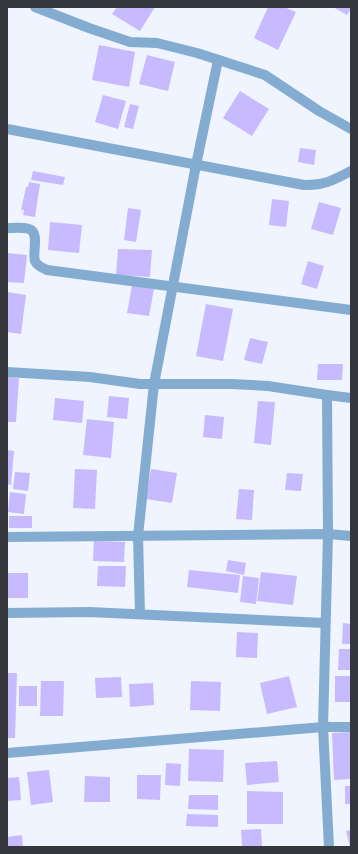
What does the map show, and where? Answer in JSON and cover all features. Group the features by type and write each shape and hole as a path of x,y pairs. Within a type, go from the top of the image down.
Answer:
{"street":[{"path":"35,7 130,42 157,43 197,53 265,75 319,111 351,129"},
{"path":"140,614 138,536 154,384 172,286 218,60"},
{"path":"7,129 304,185 314,186 335,180 351,170"},
{"path":"7,228 29,229 35,234 35,261 40,266 48,270 351,310"},
{"path":"7,372 90,377 140,384 232,384 268,386 351,398"},
{"path":"327,395 328,534 323,727 329,847"},
{"path":"7,537 328,534 351,536"},
{"path":"7,613 89,612 325,623"},
{"path":"7,753 323,727 351,727"}],"building":[{"path":"117,7 155,7 140,31 112,14"},
{"path":"268,7 284,7 296,12 278,50 254,38"},
{"path":"333,7 351,7 351,9 347,15"},
{"path":"99,45 135,52 129,87 92,80"},
{"path":"147,55 175,62 168,91 139,84"},
{"path":"240,91 269,109 252,136 223,118"},
{"path":"103,95 126,101 118,129 95,122"},
{"path":"130,104 139,106 133,129 124,127"},
{"path":"300,148 316,150 314,165 298,162"},
{"path":"33,171 65,177 63,185 31,180"},
{"path":"29,182 40,184 35,217 23,215 24,210 21,210 26,187 28,187"},
{"path":"272,199 289,201 286,227 269,225"},
{"path":"319,202 341,208 333,235 311,229"},
{"path":"128,208 141,210 136,242 124,240"},
{"path":"50,222 82,225 79,253 48,250"},
{"path":"118,249 152,250 150,277 116,275"},
{"path":"7,253 27,255 24,283 7,282"},
{"path":"308,261 324,266 317,289 301,284"},
{"path":"132,285 154,289 149,316 127,313"},
{"path":"7,292 26,295 21,334 7,332"},
{"path":"206,304 233,309 223,361 196,356"},
{"path":"250,338 268,342 262,364 244,360"},
{"path":"318,364 343,364 342,380 317,380"},
{"path":"7,377 19,378 16,422 7,422"},
{"path":"109,396 129,398 127,419 107,417"},
{"path":"55,398 84,401 82,423 53,420"},
{"path":"258,401 275,402 271,445 254,443"},
{"path":"205,415 224,417 222,439 203,437"},
{"path":"87,419 114,422 111,458 83,455"},
{"path":"7,450 14,451 11,485 7,484"},
{"path":"75,469 97,470 95,509 73,508"},
{"path":"151,469 177,473 172,503 146,499"},
{"path":"15,472 30,473 28,491 13,489"},
{"path":"287,473 303,474 301,491 285,490"},
{"path":"239,489 254,490 252,520 236,519"},
{"path":"10,492 26,494 24,514 8,512"},
{"path":"9,516 32,516 32,528 9,528"},
{"path":"94,541 125,542 124,562 93,561"},
{"path":"228,560 246,563 244,575 226,571"},
{"path":"98,566 126,566 125,587 97,586"},
{"path":"189,570 240,575 238,593 187,587"},
{"path":"261,572 297,576 293,605 257,601"},
{"path":"7,573 28,573 28,598 7,598"},
{"path":"243,576 259,578 256,604 240,602"},
{"path":"343,623 351,624 351,644 342,644"},
{"path":"237,632 258,633 257,658 236,657"},
{"path":"339,649 351,649 351,670 338,670"},
{"path":"7,673 17,673 15,738 7,738"},
{"path":"289,676 297,707 267,714 260,683"},
{"path":"335,676 351,676 351,702 335,702"},
{"path":"121,677 122,697 96,698 95,678"},
{"path":"41,681 64,681 63,716 40,716"},
{"path":"191,681 221,682 220,711 190,710"},
{"path":"153,683 154,705 130,707 129,684"},
{"path":"19,686 37,686 37,706 19,706"},
{"path":"351,732 351,779 334,780 332,733"},
{"path":"189,749 224,750 223,782 188,781"},
{"path":"277,761 279,782 247,785 245,763"},
{"path":"166,763 181,764 180,786 165,785"},
{"path":"49,770 53,802 31,805 27,772"},
{"path":"137,775 161,775 160,800 137,799"},
{"path":"85,776 110,777 110,802 84,802"},
{"path":"19,777 21,800 7,801 7,778"},
{"path":"345,786 351,786 351,804 345,804"},
{"path":"247,791 283,792 283,824 247,824"},
{"path":"189,795 218,795 218,810 188,809"},
{"path":"187,814 218,815 218,827 186,826"},
{"path":"261,829 262,847 242,847 241,830"},
{"path":"351,830 351,847 350,847 346,831"},
{"path":"22,835 23,847 7,847 7,837"}]}
